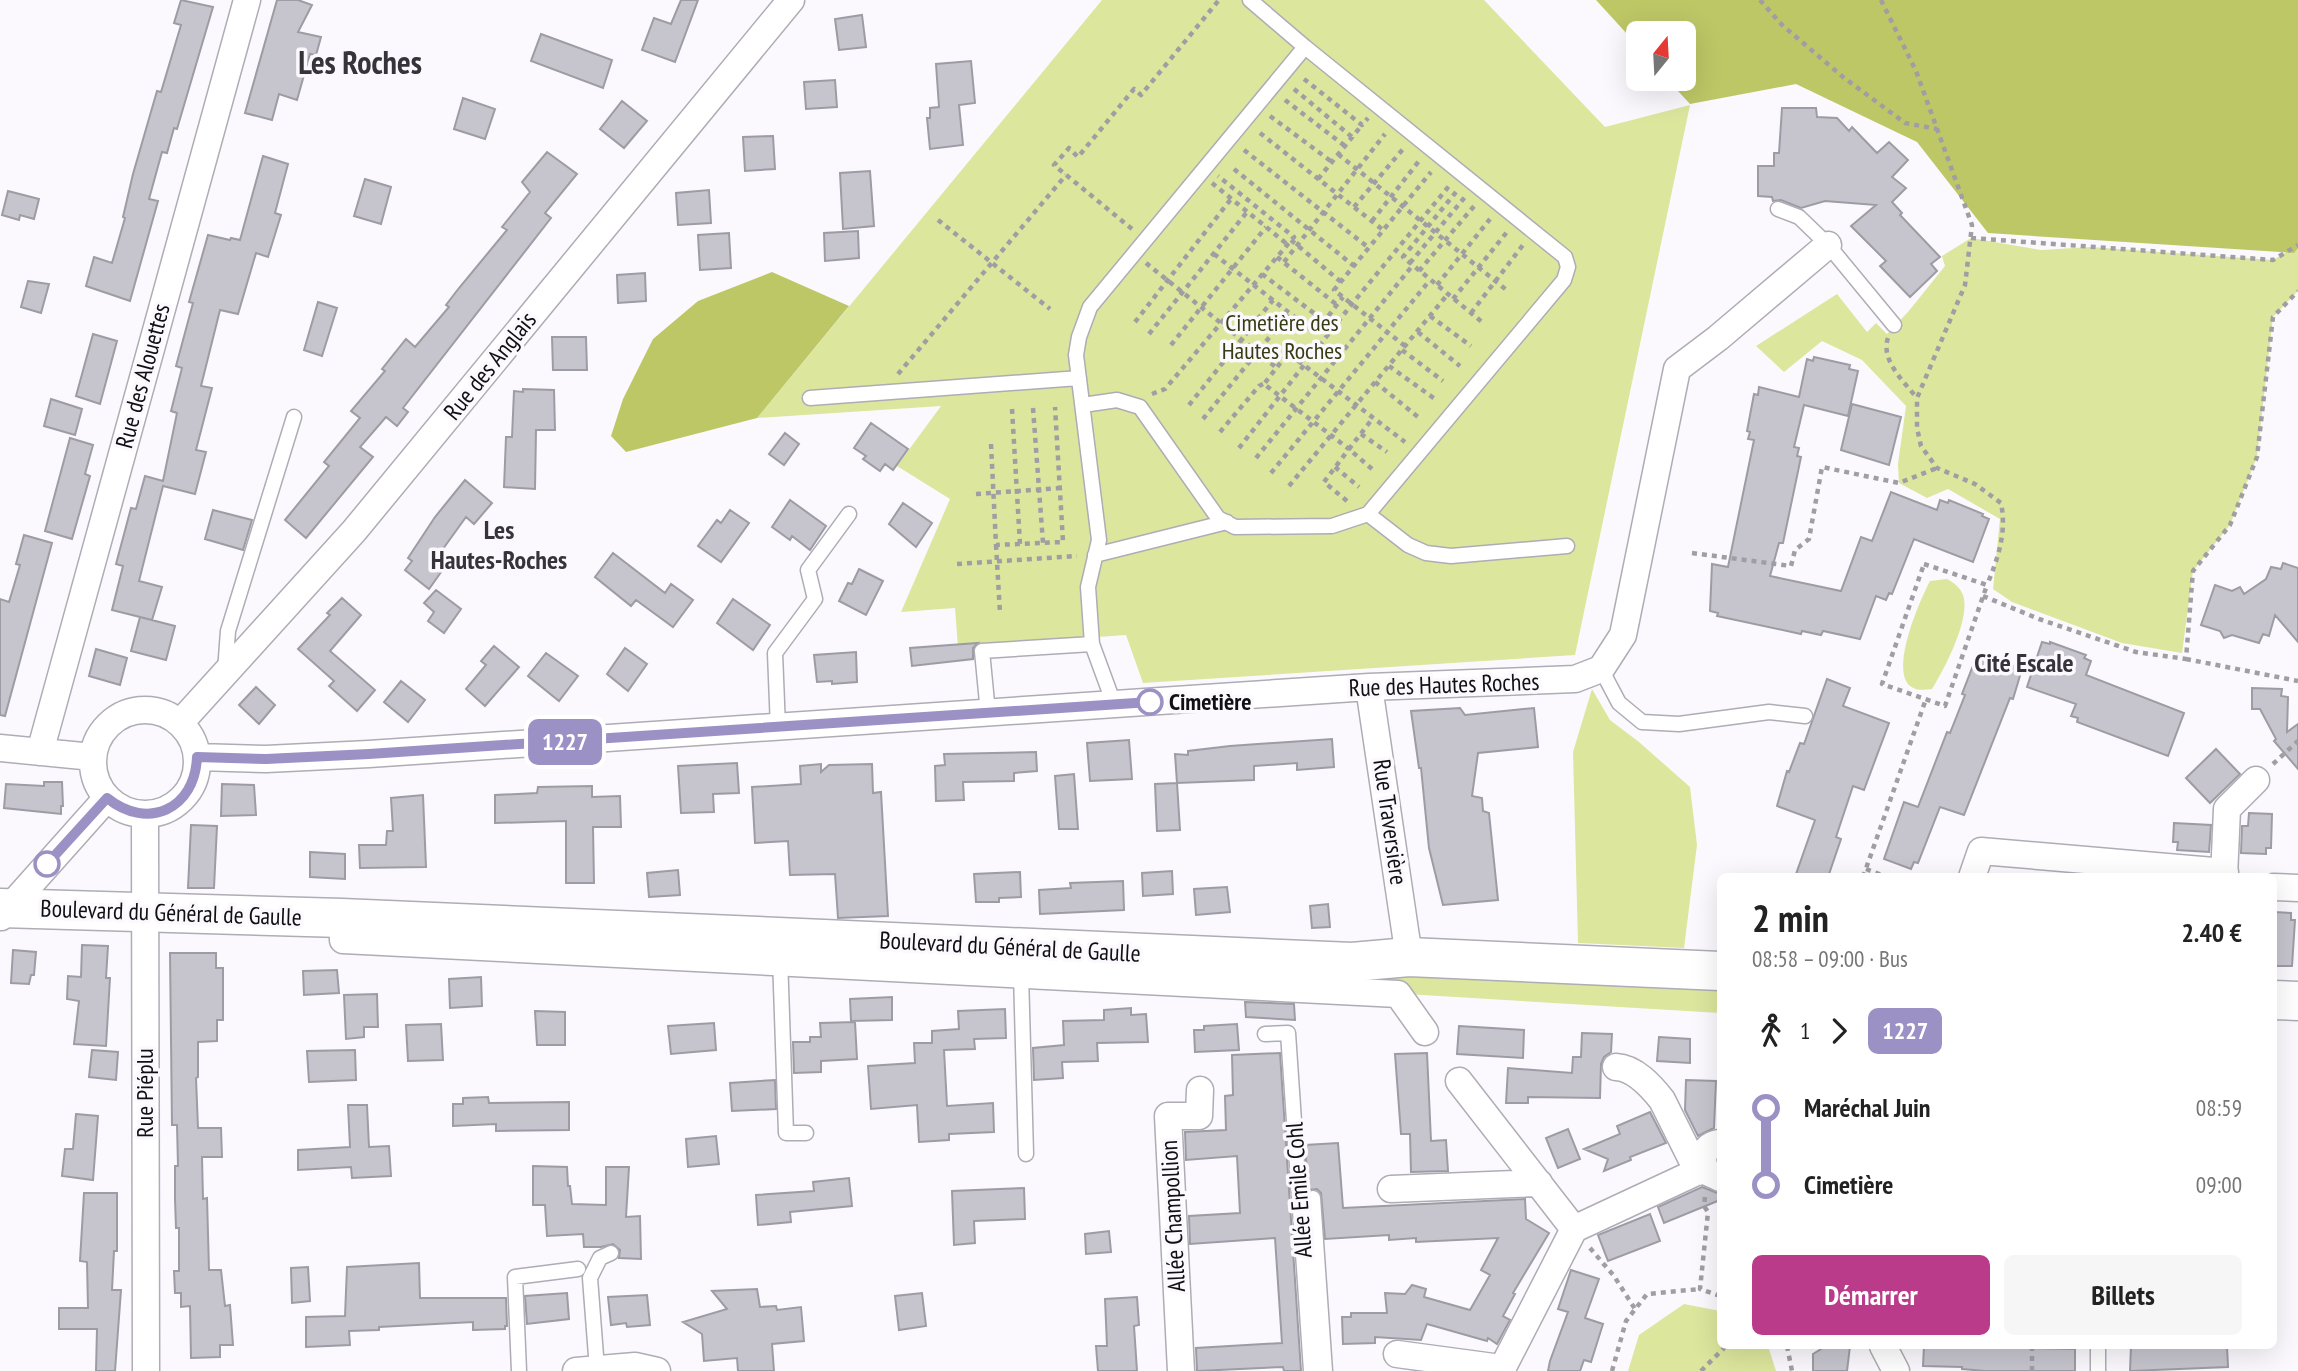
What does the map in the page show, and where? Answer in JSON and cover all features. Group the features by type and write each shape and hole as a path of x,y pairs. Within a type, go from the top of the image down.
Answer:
{"street":[{"name":"Rue des Alouettes","path":"40,752 247,0"},
{"name":"Rue des Anglais","path":"180,723 354,531 791,0"},
{"path":"1601,669 1623,635 1678,369 1828,245"},
{"name":"Rue des Hautes Roches","path":"197,757 266,759 344,755 1369,687 1575,679 1601,669"},
{"name":"Rue Traversière","path":"1369,687 1409,957"},
{"path":"150,709 166,714 180,723 189,733 197,757 197,771 184,797 166,810 145,814 118,807 107,798 98,786 94,772 93,757 97,741 106,727 118,717 134,711 150,709"},
{"path":"0,748 93,757"},
{"path":"2225,873 2227,809 2256,780"},
{"path":"3,911 107,798"},
{"name":"Rue Piéplu","path":"145,814 146,1371"},
{"path":"1973,873 1981,851 2214,873"},
{"path":"2277,887 2298,888"},
{"name":"Boulevard du Général de Gaulle","path":"3,911 342,918 572,940 919,956 1352,962 1409,957 1717,971"},
{"name":"Boulevard du Général de Gaulle","path":"919,956 1021,974 1398,995 1425,1032"},
{"name":"Boulevard du Général de Gaulle","path":"1678,970 1717,979"},
{"path":"2277,1000 2298,1001"},
{"path":"1616,1068 1623,1068 1654,1090 1708,1178"},
{"path":"1459,1081 1574,1229"},
{"name":"Allée Champollion","path":"1181,1371 1168,1116 1199,1115 1200,1090"},
{"path":"1708,1178 1703,1162 1706,1151 1717,1144"},
{"path":"1397,1354 1501,1370 1574,1229 1708,1178"},
{"path":"1391,1189 1539,1183"},
{"path":"1885,1349 1896,1371"},
{"path":"587,1370 635,1366 657,1371"}],"lane":[{"path":"1083,405 1117,400 1140,407 1218,518 1236,527 1332,526 1368,514 1564,279 1568,267 1566,257 1250,0"},
{"path":"1114,704 1092,644 1088,587 1098,540 1076,355 1079,337 1090,307 1305,47"},
{"path":"1778,209 1798,217 1828,245 1894,325"},
{"path":"810,398 1079,378"},
{"path":"225,672 228,631 294,417"},
{"path":"778,728 775,653 815,600 808,570 849,514"},
{"path":"1368,514 1408,545 1426,553 1451,555 1567,546"},
{"path":"1095,555 1227,522"},
{"path":"988,713 982,651 1092,644"},
{"path":"1601,669 1619,703 1642,722 1679,724 1769,712 1805,716"},
{"path":"780,950 786,1133 806,1133"},
{"path":"1021,974 1026,1154"},
{"name":"Allée Emile Cohl","path":"1265,1034 1288,1033 1311,1371"},
{"path":"1312,1198 1325,1371"},
{"path":"587,1370 590,1278 600,1258 611,1253"},
{"path":"519,1371 515,1278 578,1269"},
{"path":"2098,1350 2098,1371"}],"path":[{"path":"1146,240 1054,165 1069,148 1078,157 1134,89 1141,95 1219,0"},
{"path":"1760,0 1782,25 1843,77 1905,123 1937,130"},
{"path":"1881,0 1916,71 1972,225 1965,285 1917,398 1917,428 1921,446 1937,468 1975,484 2001,503 2004,519 2001,548 1945,706 1882,684 1924,564 1987,585"},
{"path":"1304,79 1362,125"},
{"path":"1294,89 1352,137"},
{"path":"1285,100 1345,146"},
{"path":"1270,116 1332,162"},
{"path":"1239,448 1449,186 1368,118 1318,179"},
{"path":"1261,133 1383,230"},
{"path":"1284,262 1386,133"},
{"path":"1354,207 1404,148"},
{"path":"1244,150 1369,248"},
{"path":"1338,154 1509,292"},
{"path":"1443,158 1334,290 1388,332 1443,381"},
{"path":"1372,221 1419,162"},
{"path":"1117,400 1153,394 1165,388 1294,237 1206,167"},
{"path":"1234,169 1354,266"},
{"path":"895,392 897,375 1066,175"},
{"path":"1467,178 1403,257 1482,322"},
{"path":"1211,183 1266,227 1297,245 1341,282"},
{"path":"1256,458 1465,197 1524,246 1471,313"},
{"path":"1135,322 1231,199"},
{"path":"1419,271 1475,205"},
{"path":"1437,285 1501,205"},
{"path":"1149,334 1247,212"},
{"path":"938,220 993,261 1050,309"},
{"path":"1171,345 1266,227"},
{"path":"1289,486 1430,316 1479,267 1507,232"},
{"path":"1971,238 2273,260 2298,245"},
{"path":"1134,254 1277,368"},
{"path":"1214,254 1315,333 1343,297"},
{"path":"1277,257 1337,305"},
{"path":"1262,274 1324,320"},
{"path":"1271,473 1430,280"},
{"path":"2186,659 2193,571 2230,525 2257,457 2273,317 2298,291"},
{"path":"1189,405 1273,300"},
{"path":"1203,419 1289,313"},
{"path":"1430,316 1471,346"},
{"path":"1894,325 1886,344 1887,354 1895,371 1917,398"},
{"path":"1418,332 1460,366"},
{"path":"1220,432 1288,353 1419,452"},
{"path":"1389,366 1435,399"},
{"path":"1375,382 1419,417"},
{"path":"1264,384 1372,469"},
{"path":"996,545 1063,542 1055,407"},
{"path":"1033,408 1043,543"},
{"path":"1012,409 1020,544"},
{"path":"1348,502 1324,482 1373,418"},
{"path":"1361,433 1387,452"},
{"path":"991,444 1000,613"},
{"path":"1335,467 1359,487"},
{"path":"1692,552 1791,566 1795,550 1809,539 1822,467 1899,483 1937,468"},
{"path":"976,494 1060,488"},
{"path":"957,564 1095,555"},
{"path":"1983,596 2039,619 2136,652 2298,681"},
{"path":"1864,873 1926,699"},
{"path":"2256,780 2298,741"},
{"path":"1866,869 1876,873"},
{"path":"1700,1289 1708,1212 1704,1206 1708,1178"},
{"path":"1574,1229 1614,1276 1636,1309"},
{"path":"1612,1371 1626,1321 1647,1294 1700,1289 1717,1295"},
{"path":"1701,1371 1723,1349"},
{"path":"1787,1349 1791,1371"},
{"path":"2032,1349 2032,1371"}],"green space":[{"name":"Cimetière des Hautes Roches","path":"1102,0 1484,0 1605,127 1690,105 1575,655 1143,683 1126,635 958,647 955,608 901,612 950,499 897,466 941,406 757,418"},
{"path":"1596,0 2298,0 2298,248 2294,253 1988,233 1917,142 1796,84 1690,104 1678,91 1696,91 1696,21 1626,21 1626,33"},
{"path":"1971,238 2041,250 2091,247 2273,260 2298,245 2298,291 2273,317 2257,457 2230,525 2193,571 2182,653 2122,643 2012,602 1993,589 2000,519 1948,489 1927,498 1899,483 1898,464 1906,406 1862,360 1822,341 1784,372 1756,346 1837,294 1867,332 1876,323 1887,334 1945,266 1942,256"},
{"path":"772,272 849,306 757,418 626,452 611,436 623,399 653,339 698,301"},
{"path":"1947,579 1963,595 1960,629 1950,656 1932,689 1915,689 1905,677 1903,665 1908,635 1930,581"},
{"path":"1592,689 1610,720 1690,787 1697,845 1684,948 1578,943 1573,752"},
{"path":"925,965 1429,971 1717,991 1717,1013"},
{"path":"1684,1304 1717,1310 1717,1349 1769,1349 1776,1371 1628,1371 1639,1335"}],"building":[{"path":"181,0 213,7 177,129 174,128 167,153 162,152 149,199 158,201 130,301 86,286 94,257 112,263 125,218 123,217 133,174 157,91 161,92 181,25 174,23"},
{"path":"277,0 298,0 312,5 298,32 321,37 316,55 310,54 297,100 279,94 272,120 245,113"},
{"path":"681,0 698,0 675,62 642,50 654,18 671,24"},
{"path":"862,15 866,47 839,50 835,19"},
{"path":"541,34 612,60 603,88 531,61"},
{"path":"971,61 975,103 959,105 963,145 930,149 927,118 930,118 930,108 939,107 936,64"},
{"path":"835,80 837,107 806,109 804,82"},
{"path":"463,98 495,109 485,139 454,129"},
{"path":"622,101 647,121 624,148 600,129"},
{"path":"1782,108 1816,108 1817,117 1837,118 1849,131 1852,127 1877,153 1889,142 1908,160 1892,177 1906,188 1892,202 1902,213 1900,215 1940,257 1931,264 1937,271 1910,297 1880,266 1886,261 1851,226 1876,205 1825,201 1801,208 1781,200 1773,201 1772,197 1758,196 1758,166 1774,166 1774,153 1779,153"},
{"path":"773,136 775,169 745,171 743,137"},
{"path":"547,152 577,174 545,213 551,218 403,408 408,412 397,426 386,417 360,447 373,457 306,538 285,520 329,466 324,462 360,418 351,411 385,371 382,369 406,339 415,347 449,307 446,305 507,230 502,227 530,192 522,182"},
{"path":"263,156 288,164 275,213 281,215 268,257 256,253 238,314 220,310 201,386 212,388 196,450 206,452 195,494 163,486 139,581 162,587 152,620 112,610 123,566 116,564 131,508 136,509 145,476 163,481 177,413 171,411 182,368 176,366 193,303 189,302 208,235 240,240"},
{"path":"870,171 874,226 843,229 840,173"},
{"path":"365,179 391,187 381,224 354,216"},
{"path":"709,190 711,223 678,225 676,193"},
{"path":"8,191 39,199 34,219 20,215 19,220 2,215"},
{"path":"858,231 859,258 825,261 824,233"},
{"path":"729,233 731,268 700,270 698,235"},
{"path":"645,273 646,301 618,303 617,275"},
{"path":"28,281 49,284 41,313 21,307"},
{"path":"318,302 337,308 322,356 304,350"},
{"path":"93,334 117,341 100,404 76,396"},
{"path":"552,337 586,337 587,370 553,370"},
{"path":"1814,357 1850,365 1849,369 1858,371 1848,416 1804,405 1794,447 1799,448 1797,456 1801,457 1783,543 1779,543 1770,576 1841,591 1861,537 1872,541 1891,492 1937,510 1940,500 1948,503 1949,500 1989,519 1973,562 1914,539 1892,594 1889,593 1886,600 1876,596 1860,639 1823,631 1821,635 1802,631 1801,634 1717,616 1718,613 1710,611 1712,564 1728,567 1754,440 1748,439 1750,432 1747,431 1754,394 1758,395 1759,387 1799,397 1807,359 1813,361"},
{"path":"523,389 554,390 555,430 536,430 535,489 504,487 506,437 512,437 514,391 523,392"},
{"path":"51,399 82,409 75,435 44,426"},
{"path":"1852,404 1901,417 1889,465 1841,450"},
{"path":"871,423 908,449 893,470 885,464 880,471 863,459 866,456 854,448"},
{"path":"785,433 799,444 784,465 769,454"},
{"path":"70,438 93,445 85,474 90,476 72,539 45,531"},
{"path":"465,480 492,503 474,524 466,517 435,560 444,568 429,589 405,570 412,561 408,558 435,517"},
{"path":"790,500 826,526 810,550 792,536 790,540 772,527"},
{"path":"903,503 932,523 916,547 889,524"},
{"path":"213,510 252,520 243,550 205,539"},
{"path":"730,510 749,523 721,562 698,546 717,520 721,523"},
{"path":"24,535 52,543 5,716 0,715 0,599 9,602 20,565 16,564"},
{"path":"613,553 665,593 671,584 693,600 673,627 636,600 631,606 595,577"},
{"path":"2283,563 2298,568 2298,642 2275,615 2269,636 2263,634 2259,643 2232,635 2224,638 2220,631 2201,625 2215,585 2232,591 2240,587 2244,594 2266,579 2271,567 2281,569"},
{"path":"859,569 883,581 866,615 839,601"},
{"path":"436,590 461,609 444,633 428,621 434,612 424,603"},
{"path":"342,598 361,615 330,651 375,690 357,711 329,686 334,681 298,649"},
{"path":"733,599 770,625 753,650 717,623"},
{"path":"140,617 175,626 166,660 131,651"},
{"path":"2042,642 2050,642 2086,655 2084,658 2091,661 2086,675 2184,713 2168,756 2077,722 2078,718 2071,716 2076,704 2027,687"},
{"path":"978,643 973,648 973,659 912,666 910,648"},
{"path":"494,646 519,667 485,706 466,689 486,665 481,661"},
{"path":"625,648 647,664 628,691 607,674"},
{"path":"96,649 127,658 120,685 89,676"},
{"path":"856,652 857,682 817,682 814,655"},
{"path":"546,653 578,676 559,701 528,676"},
{"path":"1980,653 2022,669 2013,699 2010,698 1964,815 1940,807 1918,863 1914,862 1911,869 1884,859 1904,802 1918,807"},
{"path":"1827,679 1850,688 1843,706 1889,723 1864,790 1853,786 1836,837 1841,839 1829,873 1796,873 1815,820 1777,806 1787,771 1789,772 1800,743 1804,744"},
{"path":"401,681 425,700 408,722 384,702"},
{"path":"256,687 275,705 259,724 239,705"},
{"path":"2252,688 2282,689 2281,696 2288,697 2287,732 2298,724 2298,769 2274,741 2276,739 2260,709 2252,709"},
{"path":"1460,708 1465,715 1534,708 1538,747 1478,753 1472,796 1482,798 1483,811 1489,813 1498,900 1443,905 1429,848 1421,768 1411,711"},
{"path":"1332,739 1334,767 1297,770 1297,763 1254,766 1254,780 1177,783 1175,754 1188,755 1188,751 1230,746"},
{"path":"1129,740 1132,779 1090,781 1087,743"},
{"path":"2216,749 2240,774 2210,803 2186,778"},
{"path":"1036,752 1037,771 1014,773 1014,781 963,782 964,800 936,801 935,766 945,765 944,754"},
{"path":"737,763 739,793 713,794 714,812 681,813 678,766"},
{"path":"821,764 821,772 829,765 872,764 873,793 881,792 888,916 838,918 835,874 790,875 788,841 755,843 752,787 801,784 800,766"},
{"path":"1074,774 1078,829 1059,829 1055,776"},
{"path":"44,782 62,782 61,814 4,808 6,784 44,786"},
{"path":"1177,783 1180,830 1157,831 1155,784"},
{"path":"222,784 254,785 256,815 221,816"},
{"path":"592,786 592,797 620,796 621,827 593,827 594,883 566,883 566,821 495,823 495,795 537,793 538,787"},
{"path":"423,795 426,867 360,868 359,845 386,845 387,831 393,831 391,798"},
{"path":"2249,813 2272,814 2271,848 2266,848 2266,854 2241,853 2242,826 2248,826"},
{"path":"2174,823 2211,825 2209,852 2177,850 2178,842 2173,842"},
{"path":"191,825 217,826 214,888 188,888"},
{"path":"310,852 345,854 345,879 310,877"},
{"path":"678,870 680,895 649,897 647,873"},
{"path":"1172,871 1173,894 1143,896 1142,873"},
{"path":"1020,872 1021,897 999,898 999,902 976,902 974,874"},
{"path":"1123,881 1124,910 1040,914 1039,890 1071,888 1070,883"},
{"path":"1227,887 1230,912 1196,915 1194,889"},
{"path":"1328,904 1330,927 1312,928 1310,906"},
{"path":"2277,912 2291,913 2291,920 2295,920 2292,966 2277,966"},
{"path":"82,945 108,946 106,978 110,978 106,1046 74,1044 79,1001 67,999 68,976 81,977"},
{"path":"13,950 36,952 34,975 31,975 29,984 11,983"},
{"path":"170,953 216,953 216,968 223,968 223,1020 217,1020 217,1041 198,1042 196,1078 198,1128 221,1128 222,1157 202,1157 203,1199 207,1198 209,1270 221,1270 225,1306 230,1305 233,1345 220,1345 220,1357 191,1358 190,1306 181,1307 181,1293 175,1293 174,1271 179,1271 179,1228 176,1228 175,1199 175,1166 178,1166 177,1125 172,1125"},
{"path":"337,970 339,993 304,995 303,971"},
{"path":"481,977 482,1006 450,1008 449,979"},
{"path":"377,994 378,1027 364,1027 364,1037 346,1039 344,995"},
{"path":"892,997 892,1020 851,1021 850,999"},
{"path":"1245,1002 1294,1004 1295,1020 1246,1017"},
{"path":"1131,1008 1131,1015 1146,1014 1148,1042 1097,1043 1098,1061 1062,1062 1063,1078 1034,1080 1033,1048 1064,1045 1063,1021 1104,1020 1104,1010"},
{"path":"1005,1009 1006,1038 974,1039 975,1049 944,1050 947,1106 993,1103 994,1132 949,1134 949,1140 919,1142 917,1105 871,1109 868,1066 915,1063 914,1043 932,1043 932,1031 959,1029 958,1011"},
{"path":"535,1011 565,1012 565,1045 537,1045"},
{"path":"855,1022 857,1059 821,1061 821,1072 794,1073 793,1042 810,1042 810,1037 821,1037 820,1023"},
{"path":"714,1023 716,1050 671,1054 668,1026"},
{"path":"441,1024 443,1060 408,1061 406,1025"},
{"path":"1237,1024 1239,1050 1195,1052 1194,1030 1204,1030 1204,1026"},
{"path":"1459,1026 1524,1030 1523,1058 1457,1054"},
{"path":"1582,1033 1612,1034 1611,1052 1604,1057 1601,1064 1600,1098 1528,1097 1528,1103 1506,1103 1508,1068 1572,1073 1573,1057 1581,1057"},
{"path":"1659,1037 1690,1039 1690,1063 1657,1061"},
{"path":"92,1050 118,1052 116,1080 89,1077"},
{"path":"355,1050 356,1080 309,1082 307,1051"},
{"path":"1280,1053 1301,1371 1284,1371 1283,1367 1197,1371 1196,1348 1282,1343 1275,1238 1190,1244 1189,1216 1240,1213 1237,1156 1186,1160 1185,1132 1226,1130 1225,1096 1233,1095 1232,1055"},
{"path":"1427,1053 1431,1141 1446,1140 1448,1171 1411,1172 1410,1134 1401,1134 1395,1054"},
{"path":"775,1080 776,1109 732,1111 730,1083"},
{"path":"1686,1080 1716,1081 1714,1128 1698,1136 1685,1110"},
{"path":"488,1097 489,1103 569,1102 569,1130 496,1131 496,1124 453,1126 453,1104 463,1104 463,1098"},
{"path":"348,1105 367,1105 369,1147 389,1146 391,1176 352,1178 351,1167 298,1170 298,1150 350,1147"},
{"path":"1650,1112 1666,1143 1604,1171 1608,1159 1584,1149 1620,1134 1617,1126"},
{"path":"76,1114 98,1116 93,1180 62,1176 65,1149 73,1149"},
{"path":"1568,1129 1580,1159 1558,1168 1546,1138"},
{"path":"716,1136 719,1164 688,1167 686,1139"},
{"path":"1338,1143 1343,1208 1525,1199 1526,1219 1549,1233 1513,1293 1515,1294 1503,1316 1510,1320 1497,1344 1488,1338 1487,1341 1427,1324 1421,1340 1375,1337 1375,1343 1343,1344 1342,1317 1351,1317 1351,1313 1387,1313 1385,1293 1405,1294 1412,1285 1426,1289 1424,1297 1470,1310 1490,1275 1481,1270 1498,1238 1416,1242 1416,1238 1389,1240 1389,1235 1325,1239 1321,1193 1317,1189 1308,1190 1305,1145"},
{"path":"533,1166 567,1167 572,1204 606,1205 606,1167 629,1167 626,1217 640,1216 641,1259 619,1258 620,1250 613,1244 584,1247 583,1234 547,1236 545,1205 533,1205"},
{"path":"849,1178 852,1206 790,1212 791,1222 758,1225 756,1195 814,1191 813,1182"},
{"path":"1702,1187 1717,1193 1717,1201 1664,1223 1658,1207"},
{"path":"1024,1188 1025,1219 974,1221 975,1243 954,1245 952,1191"},
{"path":"84,1193 117,1193 117,1251 114,1251 112,1290 121,1290 115,1371 96,1371 97,1329 59,1329 59,1308 88,1308 87,1262 80,1261"},
{"path":"1650,1214 1660,1241 1608,1261 1598,1235"},
{"path":"1109,1231 1111,1252 1086,1254 1085,1234"},
{"path":"419,1263 420,1298 506,1298 505,1329 473,1330 473,1322 379,1327 379,1330 349,1331 350,1345 306,1347 306,1317 345,1316 347,1267"},
{"path":"308,1267 310,1301 292,1303 291,1268"},
{"path":"1571,1270 1599,1279 1585,1318 1603,1324 1591,1362 1584,1360 1580,1371 1548,1371 1568,1312 1558,1309"},
{"path":"757,1289 760,1307 776,1306 777,1310 801,1307 804,1341 772,1344 774,1371 738,1371 737,1358 704,1361 702,1334 683,1322 727,1309 712,1291"},
{"path":"567,1293 569,1319 527,1324 525,1296"},
{"path":"922,1293 926,1326 899,1330 895,1296"},
{"path":"647,1295 650,1325 611,1325 608,1297"},
{"path":"1137,1297 1139,1325 1134,1326 1137,1371 1098,1371 1096,1346 1107,1346 1105,1299"},
{"path":"1821,1349 1850,1349 1847,1371 1813,1371 1813,1354"},
{"path":"1924,1349 2075,1349 2075,1371 1985,1371 1962,1367 1923,1366"},
{"path":"2131,1349 2227,1349 2228,1367 2130,1371"}],"bus line":[{"name":"1227","path":"47,864 107,798 118,807 145,814 173,807 192,785 197,771 197,757 266,759 369,754 1150,702"}],"place":[{"name":"Cimetière","path":"1150,702"}],"district":[{"name":"Les Roches","path":"360,63"},
{"name":"Les Hautes-Roches","path":"499,545"},
{"name":"Cité Escale","path":"2024,663"}]}
